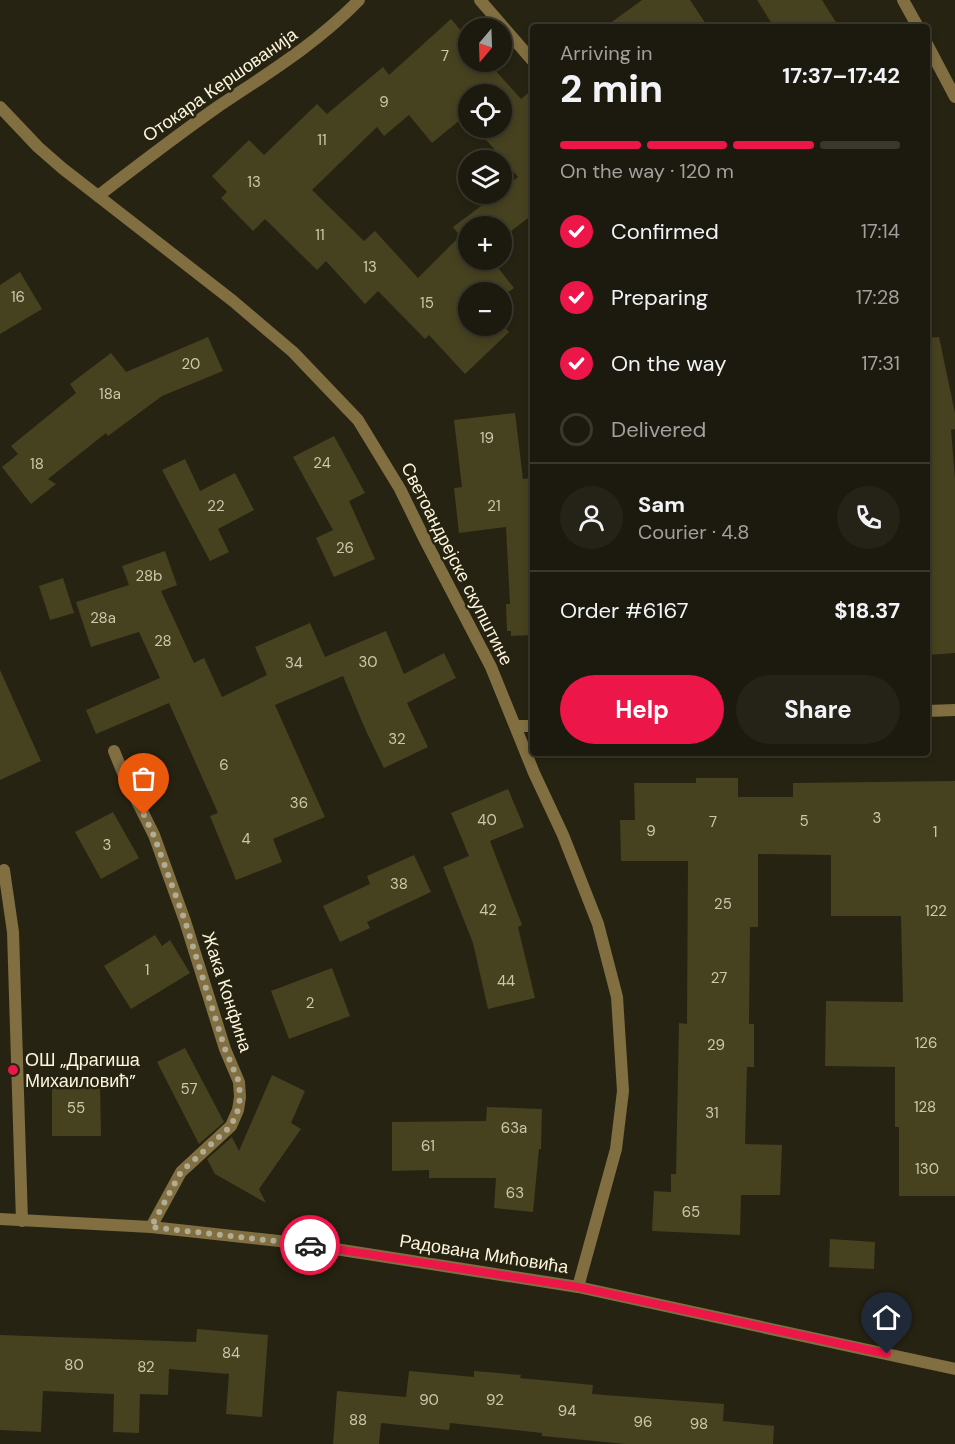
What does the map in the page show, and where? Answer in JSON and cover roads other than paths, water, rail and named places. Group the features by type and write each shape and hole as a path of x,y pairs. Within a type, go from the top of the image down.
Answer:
{"street":[{"name":"Отокара Кершованија","path":"98,196 160,147 305,49 359,0"},
{"path":"480,0 530,58"},
{"path":"903,0 916,24"},
{"path":"930,49 954,93"},
{"name":"Светоандрејске скупштине","path":"0,107 38,147 233,301 293,352 358,420 400,489 491,667 534,773 563,835 598,924 617,997 622,1091 616,1149 578,1287"},
{"path":"930,711 955,710"},
{"path":"516,726 530,726"},
{"name":"Жака Конфина","path":"114,751 166,867 225,1049 239,1082 238,1110 231,1126 181,1172 151,1227"},
{"path":"4,870 13,932 22,1221"},
{"name":"Радована Мићовића","path":"0,1219 151,1227 297,1243 578,1287 955,1369"}],"place":[{"name":"ОШ „Драгиша Михаиловић”","path":"13,1070"}]}
